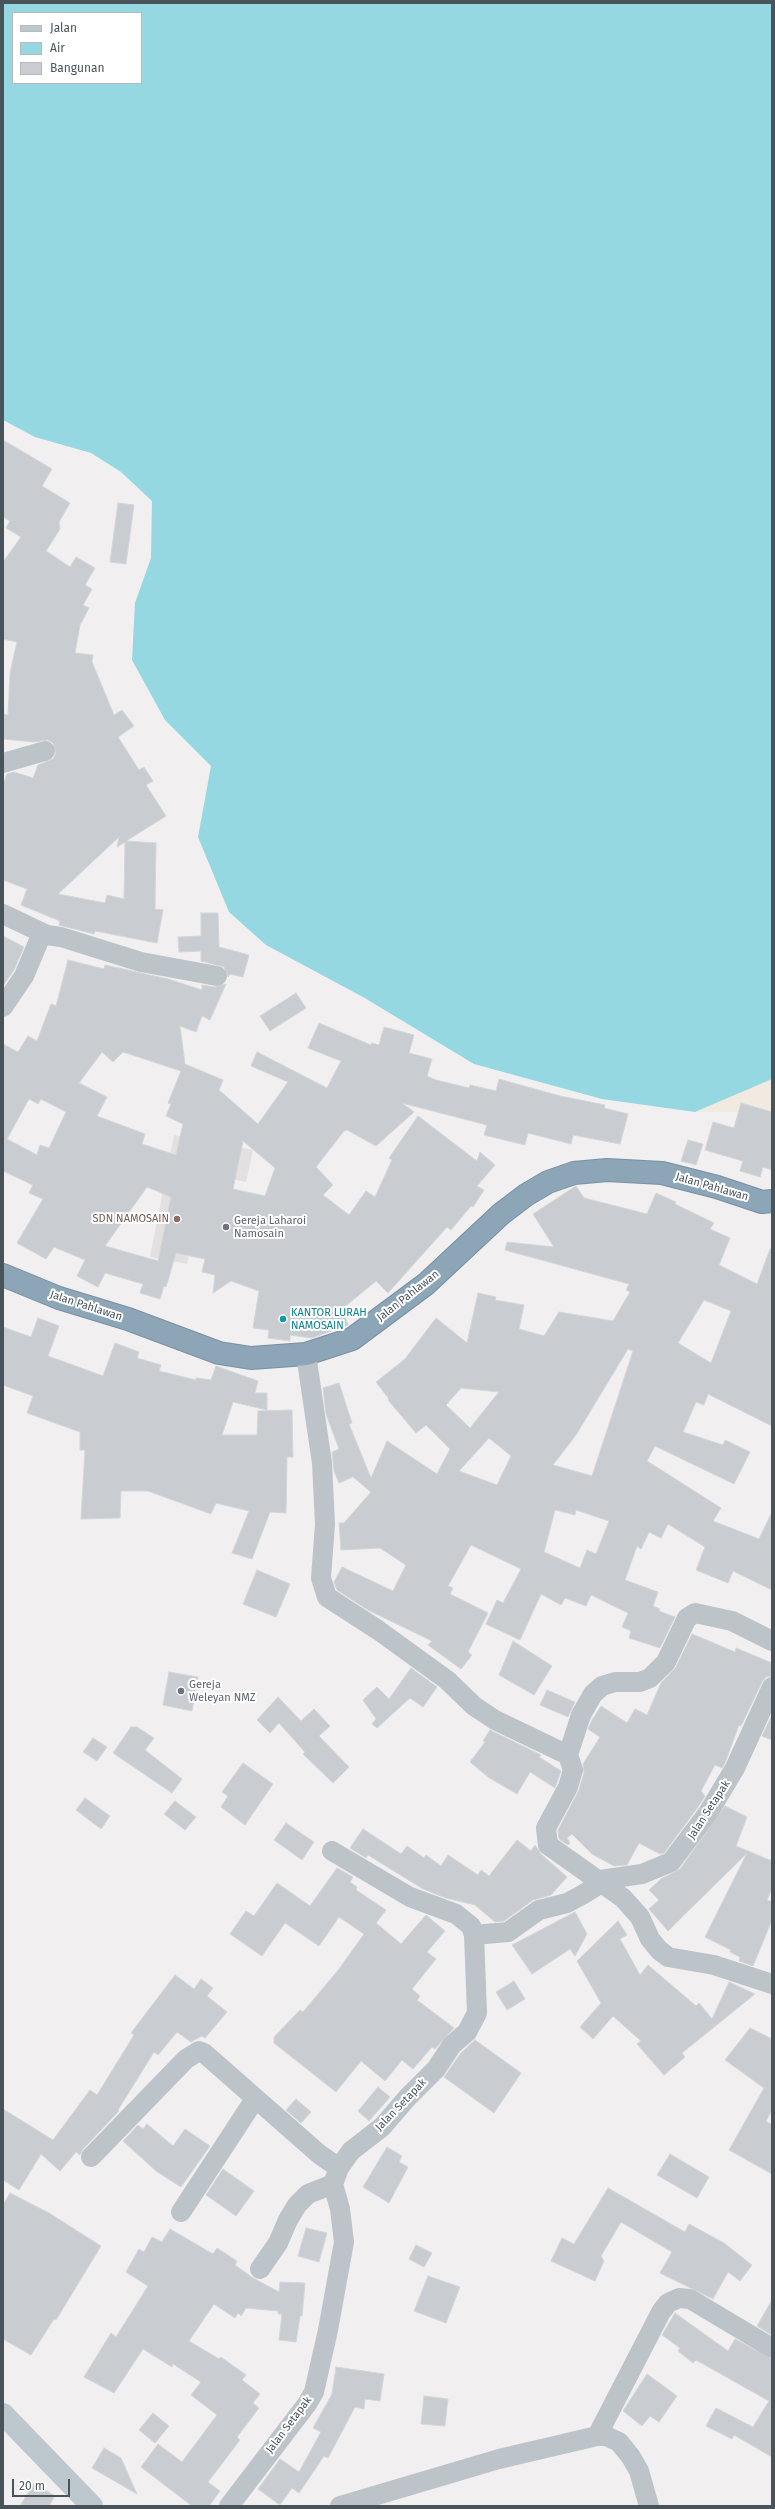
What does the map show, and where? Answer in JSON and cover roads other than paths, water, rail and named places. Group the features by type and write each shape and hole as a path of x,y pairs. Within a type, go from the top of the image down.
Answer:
{"highway":[{"name":"Jalan Pahlawan","path":"4,1276 60,1298 128,1319 219,1353 251,1358 306,1354 352,1339 426,1284 501,1214 526,1195 548,1182 574,1173 607,1170 662,1173 717,1186 762,1202 772,1201"}],"street":[{"path":"3,763 45,751"},
{"path":"3,914 47,935 61,937 141,962 218,976"},
{"path":"3,1007 24,976 40,938 47,935"},
{"path":"306,1354 322,1463 325,1524 321,1578 327,1597 378,1630 447,1680 474,1706 495,1720 568,1755"},
{"path":"768,1977 668,1956 659,1950 650,1939 640,1917 623,1898 600,1880 548,1845 546,1828 568,1787 573,1770 568,1755 581,1715 593,1694 602,1686 615,1682 640,1682 650,1678 666,1662 687,1618 695,1613 732,1621 772,1641"},
{"name":"Jalan Setapak","path":"600,1880 642,1874 671,1862 679,1854 735,1768 772,1687"},
{"path":"332,1851 410,1897 456,1914 471,1926 474,1934 508,1932 540,1910 567,1903 582,1895 595,1887 600,1880"},
{"name":"Jalan Setapak","path":"229,2506 307,2404 314,2392 328,2330 344,2242 336,2176 351,2151 382,2127 408,2097 436,2069 452,2045 467,2032 474,2020 478,2002 474,1966 474,1934"},
{"path":"91,2158 193,2053 204,2053 319,2154 336,2176 308,2194 297,2205 288,2220 278,2243 260,2269"},
{"path":"181,2212 255,2099"},
{"path":"597,2436 661,2312 668,2303 678,2298 690,2299 772,2348"},
{"path":"3,2414 92,2506"},
{"path":"340,2506 499,2459 597,2436 606,2436 619,2442 631,2457 639,2471 649,2506"}],"water":[{"path":"3,3 772,3 772,1079 695,1112 602,1099 474,1064 363,997 266,945 229,912 198,837 211,766 165,720 132,660 135,603 151,558 152,501 121,472 91,453 35,437 3,420"}],"place":[{"name":"SDN NAMOSAIN","path":"177,1219"},
{"name":"Gereja Laharoi Namosain","path":"226,1227"},
{"name":"KANTOR LURAH NAMOSAIN","path":"283,1319"},
{"name":"Gereja Weleyan NMZ","path":"181,1691"}]}
